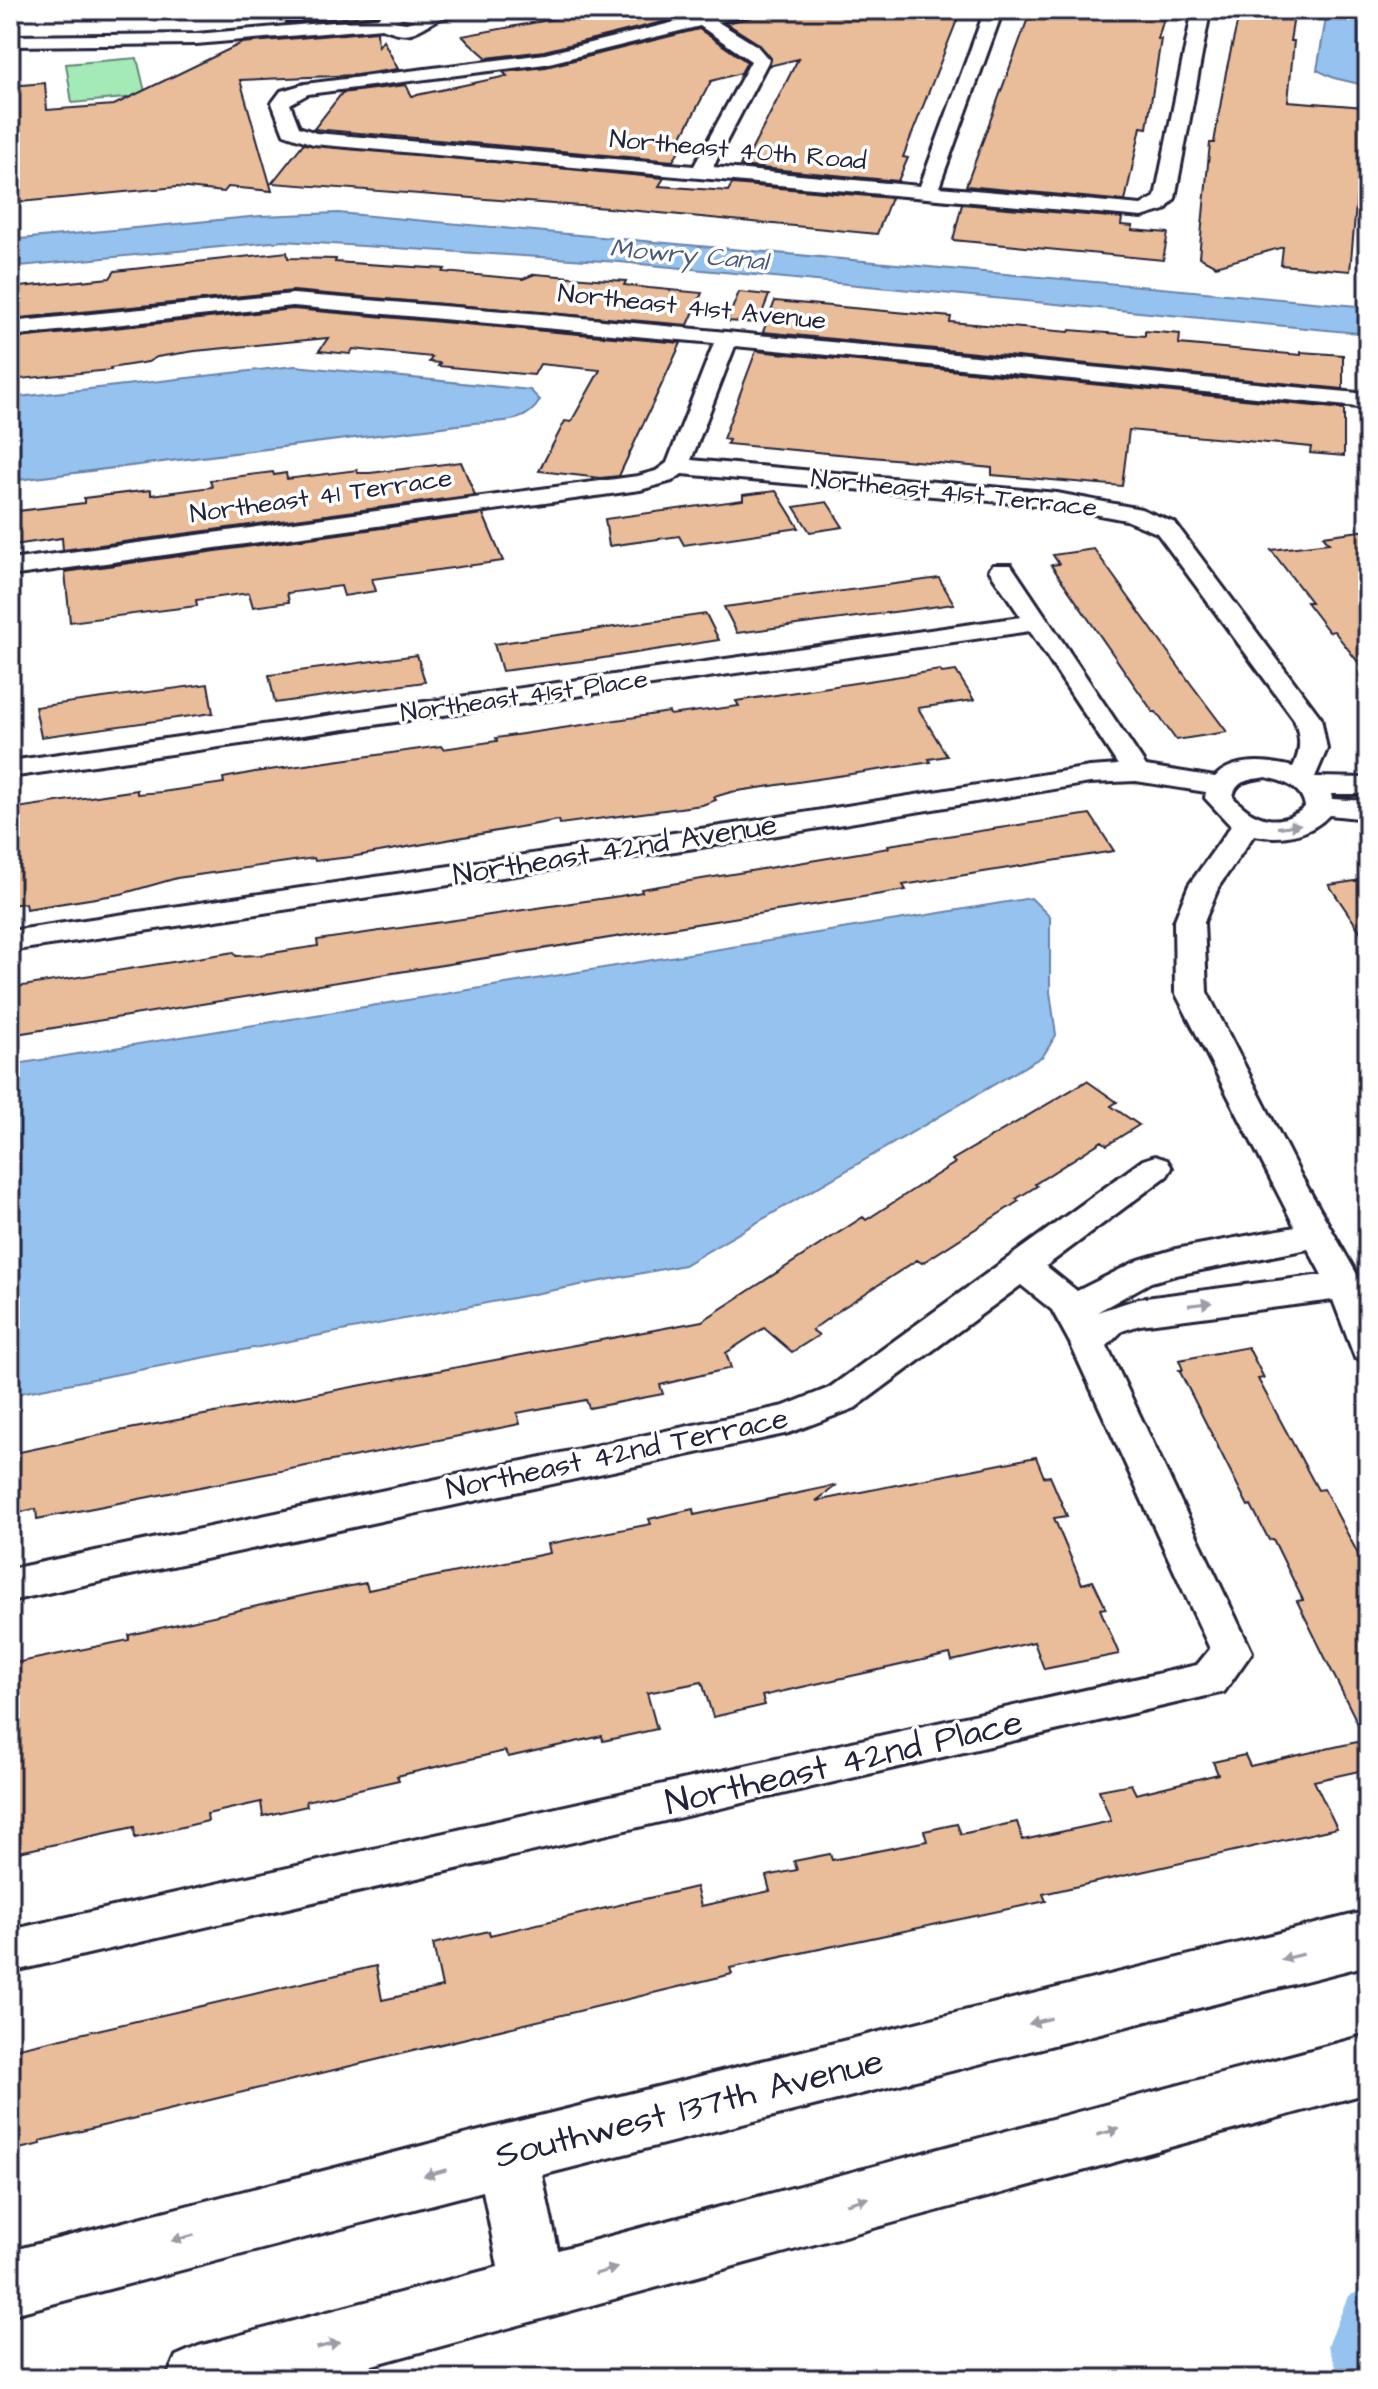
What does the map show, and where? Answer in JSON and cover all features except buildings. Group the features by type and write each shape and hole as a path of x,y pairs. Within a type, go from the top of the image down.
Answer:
{"main road":[{"name":"Southwest 137th Avenue","path":"10,2283 507,2154 1368,1938"},
{"path":"199,2379 535,2291 1032,2152 1368,2064"},
{"path":"507,2154 535,2291"}],"street":[{"path":"10,41 196,39 409,25 467,10"},
{"path":"409,25 438,74 578,52 745,10"},
{"path":"927,193 994,10"},
{"name":"Northeast 40th Road","path":"438,74 305,89 288,95 281,103 291,130 313,138 1142,211 1158,206 1165,198 1200,17 1193,12"},
{"path":"700,173 760,60 751,50 704,21"},
{"path":"10,32 164,27 292,31"},
{"path":"447,56 468,71"},
{"name":"Northeast 41st Avenue","path":"10,329 293,300 727,338 1368,401"},
{"path":"677,466 727,338"},
{"name":"Northeast 41 Terrace","path":"10,568 640,483 664,476 677,466"},
{"name":"Northeast 41st Terrace","path":"677,466 1057,500 1132,514 1166,528 1307,718 1316,740 1311,761 1310,790"},
{"path":"1002,570 1118,741 1136,773"},
{"name":"Northeast 41st Place","path":"10,769 1038,622"},
{"path":"1310,790 1312,818 1302,824 1283,828 1248,823 1237,818 1219,798 1221,786 1232,775 1266,769 1310,790 1368,810"},
{"name":"Northeast 42nd Avenue","path":"10,941 741,832 1090,775 1136,773 1221,786"},
{"path":"1310,790 1368,786"},
{"path":"1248,823 1204,885 1189,922 1191,992 1284,1176 1357,1298 1368,1348"},
{"name":"Northeast 42nd Terrace","path":"10,1585 789,1419 842,1398 1155,1168"},
{"path":"1079,1327 1139,1273 1176,1262 1317,1235"},
{"name":"Northeast 42nd Place","path":"10,1951 1210,1680 1232,1652 1065,1301 1022,1266"},
{"path":"1079,1327 1109,1322 1138,1312 1357,1298"}],"green space":[{"path":"137,58 146,96 72,103 66,64"}],"water":[{"path":"1334,10 1368,10 1368,86 1334,78 1317,70 1326,18"},
{"name":"Mowry Canal","path":"338,213 1368,307 1368,334 619,262 283,241 10,267 10,240 260,216"},
{"path":"295,366 530,390 540,400 528,414 512,420 10,481 10,398"},
{"path":"1031,898 1050,917 1050,992 1056,1035 1043,1056 684,1265 10,1395 10,1065"}],"waterway":[{"path":"1368,2316 1356,2346 1368,2375"}]}
